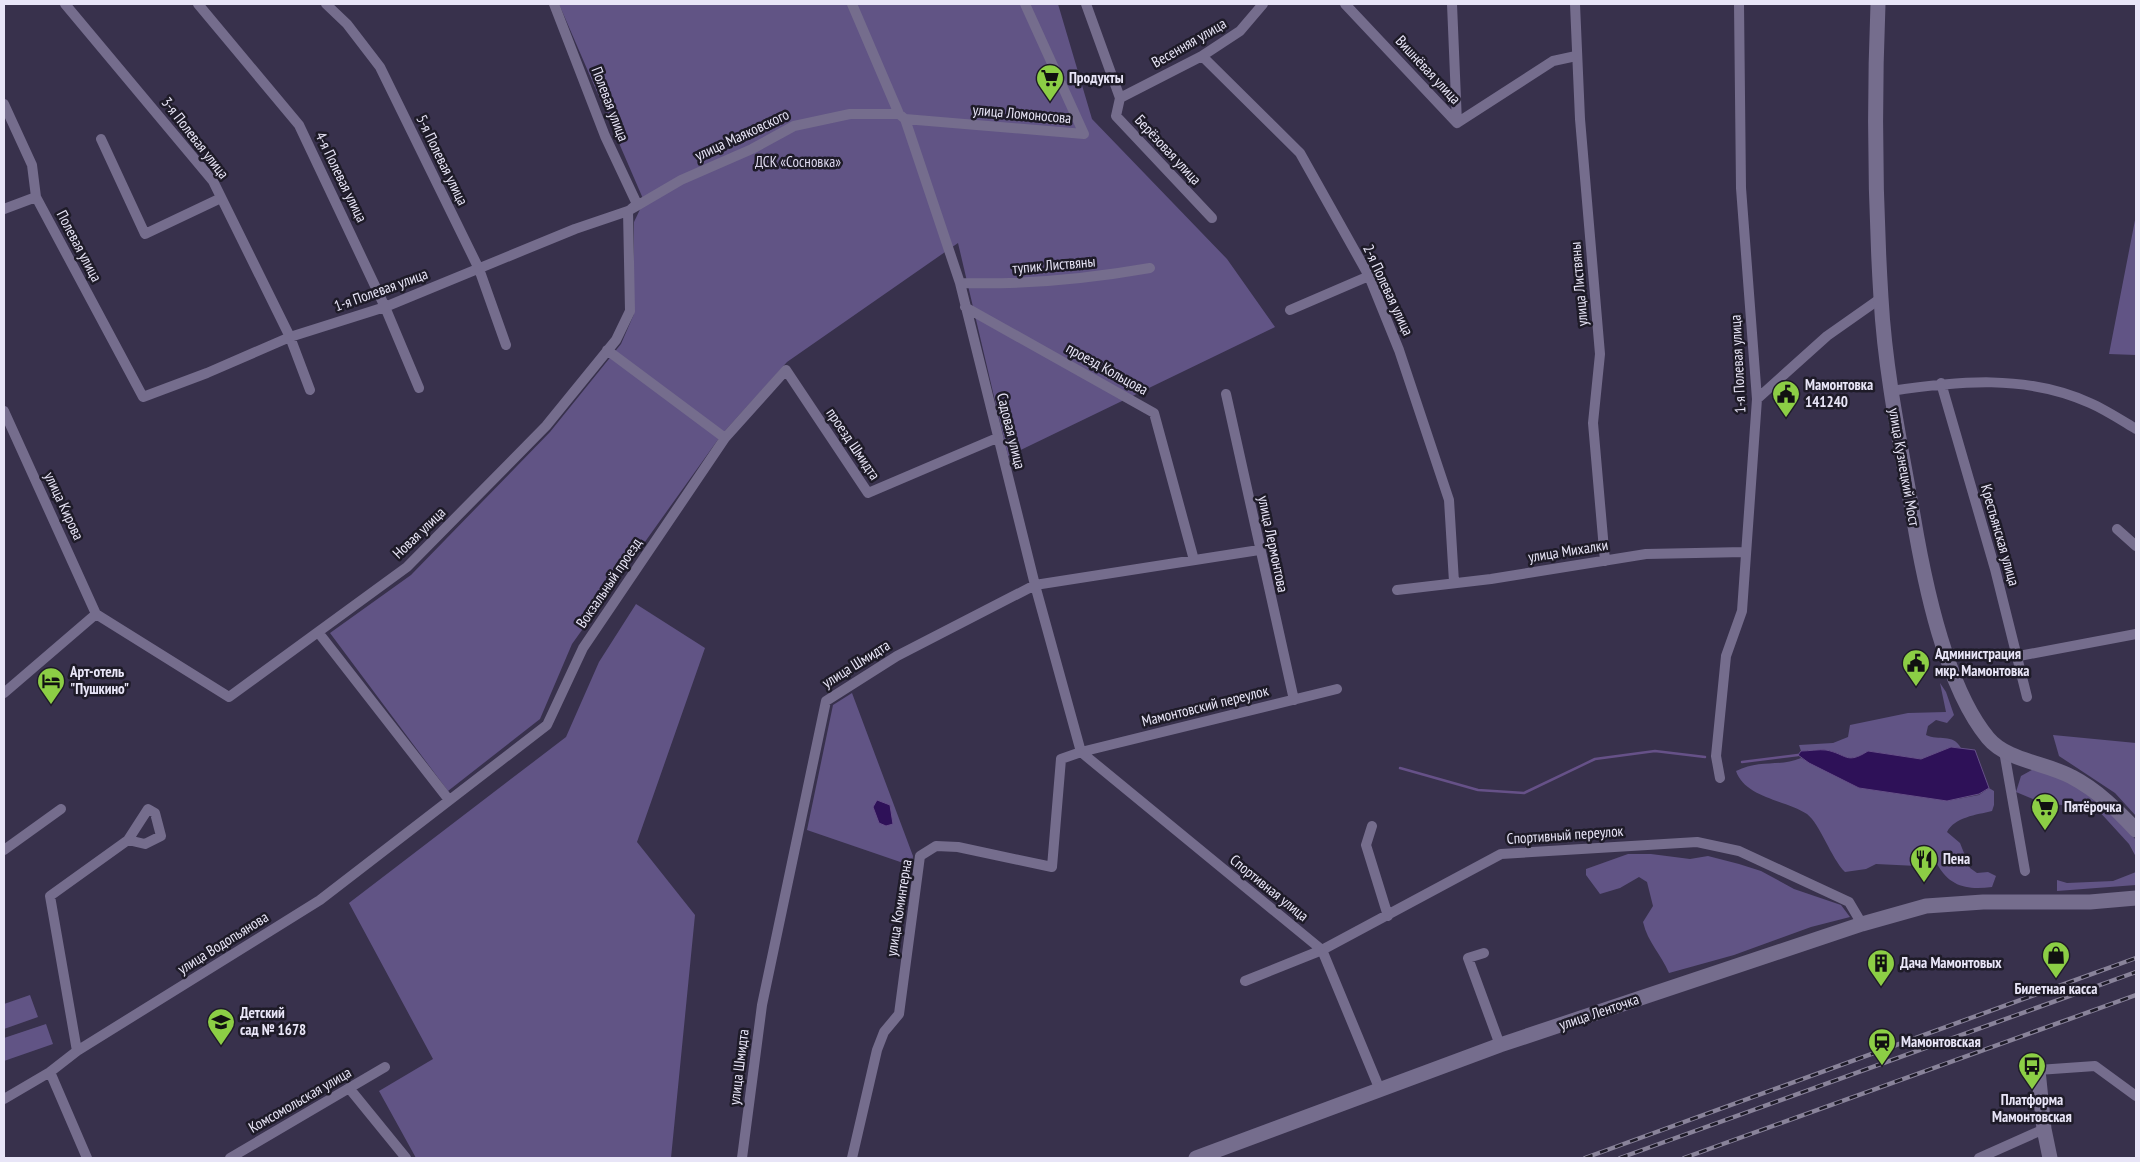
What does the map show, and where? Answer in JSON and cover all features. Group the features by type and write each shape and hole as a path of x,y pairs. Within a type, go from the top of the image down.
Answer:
{"street":[{"name":"3-я Полевая улица","path":"65,4 213,181 290,337 310,390"},
{"name":"4-я Полевая улица","path":"198,4 299,125 385,307 419,388"},
{"name":"5-я Полевая улица","path":"326,4 347,24 380,67 479,269 506,344"},
{"name":"Полевая улица","path":"554,4 605,136 637,204 628,211"},
{"name":"Садовая улица","path":"852,4 902,117 960,283 997,438 1081,752"},
{"name":"улица Ломоносова","path":"902,117 1084,134 1025,4"},
{"path":"1086,4 1120,98"},
{"name":"Весенняя улица","path":"1120,98 1202,56 1240,31 1263,4"},
{"name":"Вишнёвая улица","path":"1344,4 1457,122 1553,61 1576,56"},
{"path":"1452,4 1457,122"},
{"name":"улица Листвяны","path":"1575,4 1576,56 1600,354 1593,423 1605,560"},
{"name":"1-я Полевая улица","path":"1720,778 1716,756 1726,656 1742,611 1757,398 1741,188 1739,4"},
{"name":"улица Кузнецкий Мост","path":"1878,4 1875,73 1881,298 1891,391 1924,582 1962,696 1973,718 1989,740 2004,751 2058,770 2081,782 2102,796 2136,830"},
{"name":"2-я Полевая улица","path":"1202,56 1300,153 1369,276 1399,350 1449,500 1454,582"},
{"name":"Берёзовая улица","path":"1120,98 1116,116 1212,218"},
{"name":"Полевая улица","path":"4,104 32,165 36,197 143,397"},
{"name":"улица Маяковского","path":"628,211 681,180 752,149 794,126 850,114 902,117"},
{"path":"101,140 145,234 222,198"},
{"path":"4,209 36,197"},
{"name":"1-я Полевая улица","path":"143,397 208,373 290,337 385,307 575,229 628,211"},
{"name":"Новая улица","path":"96,614 229,697 406,568 546,426 616,340 630,311 628,211"},
{"name":"тупик Листвяны","path":"960,283 996,284 1090,277 1150,268"},
{"path":"1290,310 1369,276"},
{"path":"1757,398 1827,336 1881,298"},
{"name":"проезд Кольцова","path":"965,307 1154,413 1194,560"},
{"path":"608,350 725,438"},
{"name":"проезд Шмидта","path":"786,370 868,493 997,438"},
{"name":"Вокзальный проезд","path":"449,800 547,725 584,648 725,438 786,370"},
{"path":"1891,391 1941,383 1994,380 2040,387 2089,402 2136,429"},
{"name":"Крестьянская улица","path":"1941,383 2019,656 2028,697"},
{"name":"улица Лермонтова","path":"1226,394 1259,550 1294,700"},
{"name":"улица Кирова","path":"4,411 7,425 96,614"},
{"path":"2117,529 2136,546"},
{"name":"улица Шмидта","path":"742,1158 762,1005 826,700 897,656 1035,585 1259,550"},
{"name":"улица Михалки","path":"1397,590 1490,579 1646,554 1745,552"},
{"path":"4,693 96,614"},
{"path":"318,632 449,800"},
{"path":"1948,656 2019,656 2136,634"},
{"name":"Мамонтовский переулок","path":"1081,752 1336,689"},
{"path":"2004,751 2025,871"},
{"name":"Спортивная улица","path":"1081,752 1322,950 1380,1090"},
{"name":"улица Коминтерна","path":"852,1158 877,1050 884,1032 899,1014 920,856 936,846 958,847 1052,867 1061,759 1081,752"},
{"name":"улица Водопьянова","path":"4,1099 50,1072 77,1051 320,900 449,800"},
{"path":"4,850 61,809"},
{"path":"1372,826 1366,845 1388,916"},
{"path":"77,1051 50,896 128,840"},
{"name":"Спортивный переулок","path":"1245,981 1322,950 1502,854 1697,842 1739,851 1850,902 1862,924"},
{"name":"улица Ленточка","path":"1196,1158 1500,1045 1862,924 1926,906 2012,901 2090,902 2136,898"},
{"path":"1484,953 1468,958 1500,1045"},
{"path":"2050,1158 2044,1129 2038,1070 2095,1066 2136,1096"},
{"name":"Комсомольская улица","path":"230,1158 385,1067"},
{"path":"50,1072 87,1158"},
{"path":"349,1088 406,1158"},
{"path":"1979,1158 2044,1129"}],"green space":[{"name":"ДСК «Сосновка»","path":"559,4 1058,4 1092,119 1227,259 1275,327 1008,456 958,243 787,362 722,434 572,644 540,719 448,791 330,633 411,575 550,432 621,344 634,314 634,222 644,201"},
{"path":"2136,215 2136,355 2109,354"},
{"path":"636,604 705,648 637,842 695,915 671,1158 416,1158 379,1091 433,1059 349,903 566,737 599,662"},
{"path":"1940,683 1946,692 1954,715 1947,723 1936,720 1928,726 1926,735 1954,740 1961,748 1951,747 1921,759 1868,751 1851,758 1826,750 1801,751 1799,745 1833,743 1848,737 1850,725 1908,713 1946,712"},
{"path":"852,693 913,856 912,866 807,830 833,705"},
{"path":"2053,735 2136,743 2136,816 2115,793 2059,756"},
{"path":"1801,758 1859,788 1947,801 1979,795 1989,788 1994,791 1992,811 1961,820 1955,823 1947,832 1960,843 1970,868 1977,873 1988,872 1996,876 1992,887 1975,888 1960,885 1948,878 1937,864 1930,862 1917,866 1876,864 1866,869 1845,872 1807,814 1757,793 1741,780 1736,771 1753,765 1793,761"},
{"path":"2037,767 2077,786 2125,827 2136,840 2136,857 2129,844 2097,809 2069,799 2069,806 2040,802 2016,792 2021,776"},
{"path":"1628,854 1651,854 1690,859 1708,856 1739,864 1761,871 1794,889 1841,905 1850,917 1811,927 1734,955 1669,973 1648,936 1643,922 1653,906 1647,882 1639,877 1620,888 1600,894 1586,875 1586,869"},
{"path":"2136,872 2136,885 2057,891 2057,880 2067,883 2113,881"},
{"path":"30,995 38,1017 4,1029 4,1004"},
{"path":"46,1024 53,1044 4,1061 4,1038"}],"shaded area":[{"path":"1951,747 1975,750 1989,788 1979,794 1947,801 1859,788 1809,763 1798,755 1801,751 1823,750 1851,758 1868,751 1921,759"},
{"path":"877,800 890,805 893,824 886,826 879,823 873,807"}],"waterway":[{"path":"1400,768 1478,790 1524,793 1595,759 1655,751 1705,757"},
{"path":"1742,762 1798,755"}],"railway":[{"path":"1585,1158 2136,958"},
{"path":"1620,1158 2136,972"},
{"path":"1684,1158 2136,995"}],"place":[{"name":"Продукты","path":"1050,102"},
{"name":"Мамонтовка 141240","path":"1786,418"},
{"name":"Администрация мкр. Мамонтовка","path":"1916,687"},
{"name":"Арт-отель \"Пушкино\"","path":"51,705"},
{"name":"Пятёрочка","path":"2045,831"},
{"name":"Пена","path":"1924,883"},
{"name":"Билетная касса","path":"2056,979"},
{"name":"Дача Мамонтовых","path":"1881,987"},
{"name":"Детский сад № 1678","path":"221,1046"},
{"name":"Мамонтовская","path":"1882,1066"},
{"name":"Платформа Мамонтовская","path":"2032,1090"}]}
